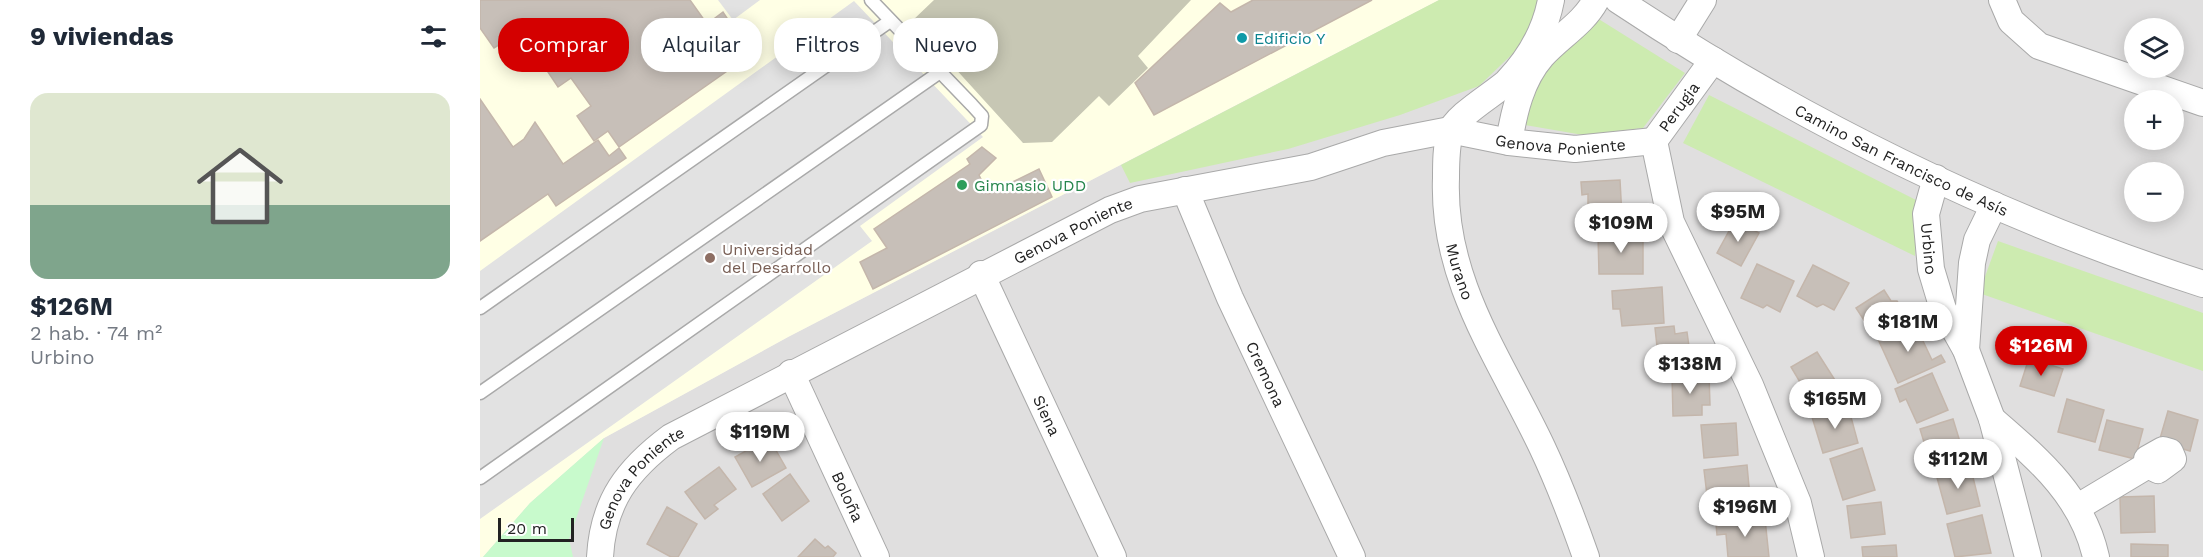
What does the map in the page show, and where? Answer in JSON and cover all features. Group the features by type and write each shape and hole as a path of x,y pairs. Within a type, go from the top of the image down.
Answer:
{"street":[{"path":"1450,130 1476,105 1506,83 1531,54 1546,24 1551,0"},
{"path":"1509,142 1515,108 1526,81 1542,57 1583,20 1596,0"},
{"name":"Camino San Francisco de Asís","path":"1618,0 1713,60 1824,122 1936,178 2086,244 2203,284"},
{"path":"1678,40 1703,0"},
{"path":"2002,0 2011,21 2039,46 2203,103"},
{"name":"Perugia","path":"1713,60 1654,141 1671,222 1750,385 1798,503 1811,557"},
{"name":"Genova Poniente","path":"600,557 606,519 625,478 671,437 981,274 1110,210 1140,199 1311,167 1383,143 1450,130 1509,142 1575,148 1654,141"},
{"name":"Murano","path":"1450,130 1446,167 1446,214 1462,289 1542,447 1567,502 1586,557"},
{"name":"Urbino","path":"1936,178 1926,214 1931,269 1943,309 1966,350 1992,419 2028,557"},
{"name":"Cremona","path":"1185,190 1230,298 1352,557"},
{"name":"Urbino","path":"1966,350 1971,263 1977,240 1995,205"},
{"name":"Siena","path":"981,274 1113,557"},
{"name":"Boloña","path":"791,373 876,557"},
{"name":"Urbino","path":"1992,419 2055,475 2078,507 2091,536 2096,557"},
{"path":"2078,507 2148,465"}],"lane":[{"path":"871,0 893,24"},
{"path":"480,308 890,21"},
{"path":"480,393 940,72 982,116 981,125 977,129 480,478"}],"shaded area":[{"name":"Universidad del Desarrollo","path":"480,0 1439,0 788,337 604,438 530,503 483,557 480,557"},
{"path":"718,0 760,0 736,18 732,18"},
{"path":"934,0 1191,0 1138,56 1148,68 1109,106 1099,96 1052,142 1023,143 958,72 998,72 998,18 915,18"},
{"path":"1439,0 2203,0 2203,557 483,557 530,503 604,438 788,337"},
{"name":"Universidad del Desarrollo","path":"854,1 870,18 830,18"},
{"name":"Universidad del Desarrollo","path":"881,29 893,42 893,72 921,72 983,137 860,226 872,241 480,519 480,271 756,72 762,72 762,67 774,59 774,72 881,72"}],"green space":[{"path":"1439,0 1539,0 1527,40 1479,86 1400,115 1288,149 1130,183 1121,165"},
{"path":"1597,18 1685,73 1643,128 1583,135 1525,125 1535,82 1565,47"},
{"path":"1709,95 1916,200 1915,256 1683,143"},
{"path":"1998,241 2203,313 2203,371 1979,293"},
{"path":"604,438 569,539 573,557 483,557 530,503"}],"building":[{"path":"480,0 690,0 703,18 641,18 641,72 726,72 619,147 608,131 594,141 577,116 591,106 571,78 558,87 548,72 629,72 629,18 498,18 498,45 494,48 480,28"},
{"name":"Edificio Y","path":"1253,0 1372,0 1154,115 1135,83 1220,3 1231,12"},
{"path":"723,12 727,18 715,18"},
{"path":"480,99 513,147 524,139 535,122 563,164 598,140 609,156 619,148 626,158 556,206 548,194 480,241"},
{"path":"982,147 996,158 979,175 988,194 1039,169 1052,197 873,289 860,262 887,248 874,229 970,164 967,159"},
{"path":"1620,180 1622,217 1588,218 1588,194 1582,195 1581,182"},
{"path":"1735,220 1759,233 1741,266 1717,253"},
{"path":"1643,234 1643,274 1599,274 1598,235"},
{"path":"1757,264 1794,281 1780,312 1767,305 1763,308 1741,298"},
{"path":"1813,265 1849,283 1834,310 1823,304 1817,307 1797,296"},
{"path":"1662,287 1664,323 1622,326 1620,309 1613,309 1612,291"},
{"path":"1884,290 1891,301 1897,301 1905,313 1873,334 1856,308"},
{"path":"1914,322 1932,360 1941,355 1945,362 1898,383 1878,339"},
{"path":"1674,326 1675,334 1687,332 1691,361 1659,365 1655,328"},
{"path":"1817,352 1840,388 1813,404 1791,367"},
{"path":"2029,358 2063,369 2054,396 2020,386"},
{"path":"1932,373 1948,410 1917,423 1906,399 1900,402 1895,389"},
{"path":"1709,375 1710,405 1702,405 1702,415 1673,416 1672,376"},
{"path":"2067,399 2104,410 2095,442 2058,432"},
{"path":"1848,406 1858,443 1823,453 1812,417"},
{"path":"2168,411 2198,420 2190,451 2159,442"},
{"path":"1953,419 1964,455 1931,465 1920,429"},
{"path":"2107,420 2143,429 2135,459 2099,450"},
{"path":"1736,423 1738,455 1704,458 1701,425"},
{"path":"769,438 786,468 752,487 735,457"},
{"path":"1862,448 1875,490 1843,500 1830,459"},
{"path":"1747,465 1751,508 1709,512 1704,470"},
{"path":"1970,465 1980,506 1947,514 1936,474"},
{"path":"719,467 736,489 714,505 718,509 705,519 685,492"},
{"path":"790,474 809,501 782,521 763,494"},
{"path":"2154,496 2155,532 2121,533 2120,497"},
{"path":"1881,502 1885,534 1851,538 1847,506"},
{"path":"667,507 697,524 678,557 671,557 647,544"},
{"path":"1982,515 1991,553 1955,557 1947,524"},
{"path":"1765,519 1769,557 1728,557 1726,534 1717,535 1716,524"},
{"path":"815,539 825,548 828,546 836,553 833,557 798,557"},
{"path":"2131,544 2168,545 2168,557 2131,557"},
{"path":"1896,545 1897,557 1863,557 1862,547"}],"place":[{"name":"Edificio Y","path":"1242,38"},
{"name":"Gimnasio UDD","path":"962,185"},
{"name":"Universidad del Desarrollo","path":"710,258"}]}
